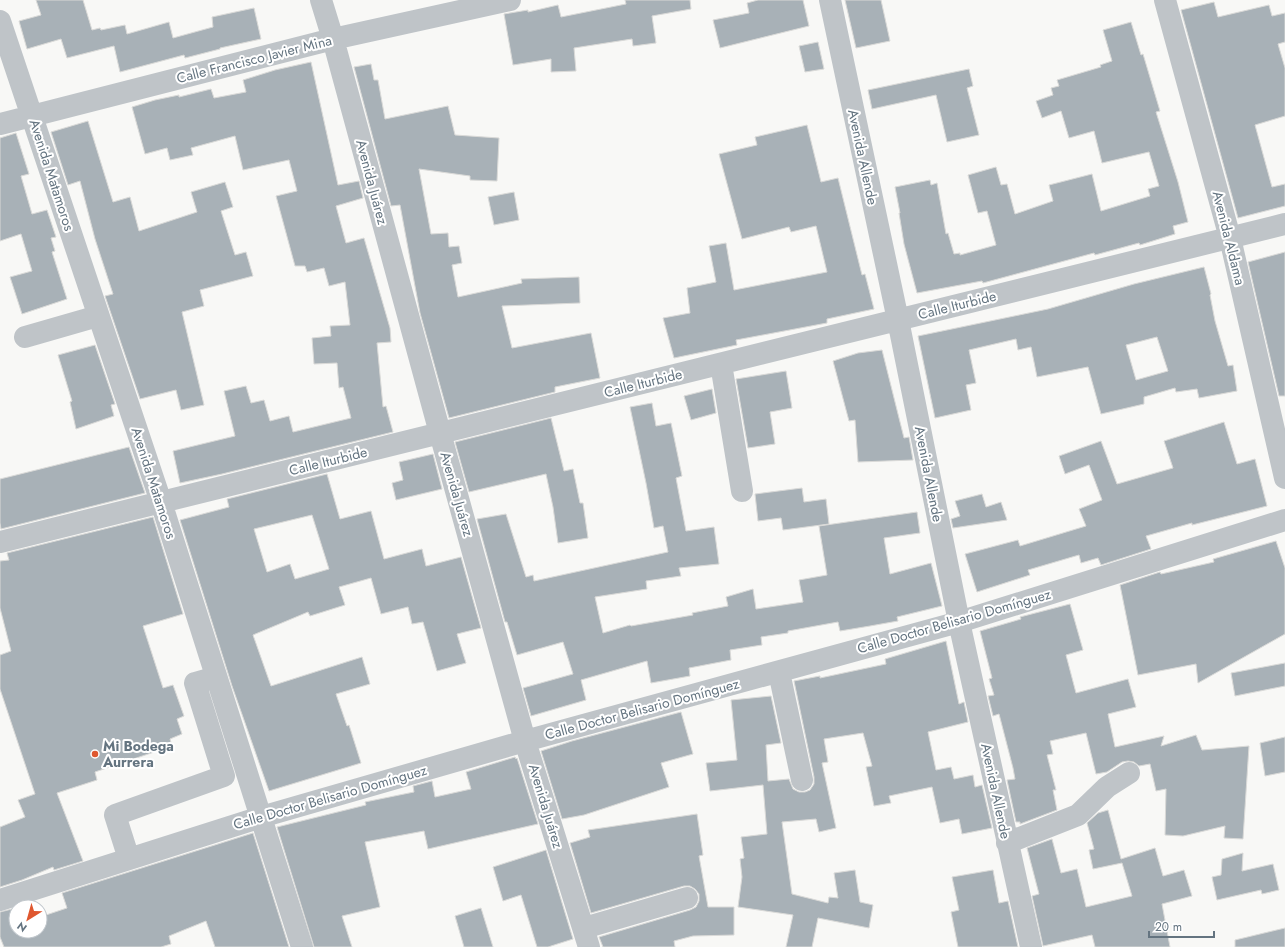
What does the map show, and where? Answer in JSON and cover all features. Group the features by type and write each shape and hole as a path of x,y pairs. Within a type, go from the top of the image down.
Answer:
{"street":[{"name":"Avenida Juárez","path":"321,0 333,39 525,741 587,937"},
{"name":"Calle Francisco Javier Mina","path":"0,124 333,39 510,0"},
{"name":"Avenida Allende","path":"830,0 898,320 959,622 1031,947"},
{"name":"Avenida Aldama","path":"1165,0 1230,238 1285,478"},
{"name":"Avenida Matamoros","path":"0,21 161,502 302,947"},
{"name":"Calle Iturbide","path":"0,542 1285,224"},
{"path":"25,338 98,316"},
{"path":"721,364 742,491"},
{"name":"Calle Doctor Belisario Domínguez","path":"0,900 261,817 525,741 959,622 1285,520"},
{"path":"779,672 802,780"},
{"path":"129,859 115,815 224,776 195,683 216,677"},
{"path":"1007,843 1078,815 1107,787 1129,773"},
{"path":"587,937 687,898"}],"building":[{"path":"36,0 83,0 92,30 100,28 101,30 125,25 127,34 169,22 173,38 213,27 212,17 254,8 261,39 220,48 185,58 184,55 120,72 114,46 67,58 61,39 27,49 19,21 41,15"},
{"path":"625,0 690,0 691,9 652,16 656,43 633,46 632,39 574,48 576,71 551,72 551,59 513,65 504,14 528,10 528,12 558,5 561,17 626,4"},
{"path":"758,0 803,0 809,26 720,48 713,20 749,13 747,3"},
{"path":"845,0 881,0 890,41 856,48"},
{"path":"1214,2 1218,17 1269,5 1272,16 1285,13 1285,42 1278,44 1285,68 1285,116 1255,125 1272,187 1285,184 1285,206 1238,218 1181,10"},
{"path":"1131,22 1141,55 1143,54 1160,111 1156,112 1178,182 1188,222 1173,226 1175,234 1140,245 1139,243 1095,255 1094,253 983,283 982,281 917,293 904,244 895,187 930,180 931,185 937,183 946,234 948,233 954,254 960,253 960,255 996,245 987,211 978,213 968,175 996,167 1001,185 1007,184 1015,214 1053,201 1049,185 1092,174 1101,211 1150,196 1148,189 1159,186 1149,152 1102,163 1094,131 1069,138 1061,111 1042,118 1036,101 1053,95 1051,88 1059,86 1057,80 1101,67 1100,65 1112,61 1103,30"},
{"path":"818,42 824,69 805,72 799,46"},
{"path":"311,62 338,185 359,181 363,198 336,206 346,243 364,238 390,328 391,342 377,343 383,407 386,406 393,432 180,483 173,451 235,436 224,391 246,386 251,403 264,400 270,421 289,416 293,432 351,418 343,387 339,388 337,363 314,364 312,338 331,336 330,326 350,325 345,282 329,286 324,268 307,272 305,266 295,266 276,196 297,191 289,160 243,170 235,136 191,148 193,155 170,160 167,148 145,154 132,107 155,100 179,95 179,97 211,89 214,98 246,92 243,80 275,70"},
{"path":"371,64 374,80 378,80 385,119 448,106 455,135 499,138 497,181 470,180 470,176 419,169 431,234 448,233 449,247 459,246 462,263 452,265 458,297 522,283 521,279 579,277 580,303 502,306 512,348 591,333 600,378 555,387 555,392 449,418 420,313 400,205 391,206 354,67"},
{"path":"969,69 973,86 967,88 979,135 947,142 936,95 872,109 868,90"},
{"path":"88,121 113,202 130,197 139,231 197,212 191,192 225,182 233,207 221,211 235,255 246,252 253,276 200,290 204,306 182,312 204,405 181,410 176,390 140,399 105,296 113,294 95,239 80,181 68,185 51,132"},
{"path":"807,125 821,182 838,178 862,275 865,274 874,309 827,319 827,323 736,340 737,345 674,358 663,318 690,313 687,288 716,282 709,246 726,243 734,290 827,272 816,226 791,232 789,227 742,239 719,154 757,145 755,137"},
{"path":"16,133 29,174 21,176 32,214 47,210 56,237 51,238 55,251 52,252 67,299 22,314 10,277 32,271 21,234 0,241 0,138"},
{"path":"514,192 519,220 494,225 488,197"},
{"path":"1285,252 1285,396 1279,396 1248,262"},
{"path":"1204,267 1211,294 1215,321 1228,366 1233,365 1237,391 1199,398 1197,389 1176,392 1175,388 1144,397 1144,404 1101,414 1088,367 1037,377 1031,347 1018,350 1016,339 969,350 976,383 966,385 971,410 935,418 918,336 1048,309 1134,284","holes":["1157,337 1168,371 1136,380 1126,345"]},
{"path":"95,345 115,404 111,405 114,416 76,429 70,402 72,401 58,355"},
{"path":"882,350 904,438 909,437 913,460 858,462 855,420 849,421 833,361 858,353"},
{"path":"786,371 792,408 770,412 775,444 748,448 736,379"},
{"path":"712,389 716,413 691,420 684,396"},
{"path":"652,403 656,426 671,423 682,476 676,478 686,531 714,527 719,564 679,568 681,576 646,581 647,589 595,597 603,633 630,625 693,615 692,613 728,606 726,597 753,589 756,609 803,602 799,580 827,575 819,526 917,512 920,533 884,538 890,574 931,563 942,606 897,617 898,621 870,626 840,631 838,622 788,631 788,633 761,637 762,645 730,650 731,660 689,668 690,676 651,683 647,661 581,680 586,700 531,716 523,688 573,674 563,642 517,655 507,622 505,622 477,519 506,514 526,577 533,575 534,581 668,552 663,526 654,528 630,407"},
{"path":"551,418 564,471 573,469 580,503 583,503 588,538 558,543 553,507 546,474 469,492 455,442"},
{"path":"1224,422 1237,464 1255,459 1267,506 1192,525 1192,523 1146,536 1151,549 1101,565 1098,558 1081,563 1079,555 1028,570 1030,575 977,592 965,554 1018,540 1020,546 1086,526 1079,509 1102,500 1089,465 1065,474 1059,456 1101,441 1117,484 1173,468 1164,441"},
{"path":"129,447 145,493 1,529 0,479"},
{"path":"433,454 442,489 396,500 392,483 403,480 399,462"},
{"path":"327,474 340,519 371,511 384,559 422,549 426,566 461,557 481,628 457,634 466,663 437,671 423,622 412,624 408,607 381,614 371,578 339,587 345,605 310,616 308,612 253,635 271,686 362,657 370,684 336,694 347,726 349,725 361,763 269,791 232,686 180,520 229,507 227,499","holes":["312,515 329,569 295,579 290,564 267,572 254,529"]},
{"path":"802,488 804,502 826,499 829,524 783,530 781,518 758,521 755,494"},
{"path":"982,494 986,507 1001,502 1007,520 953,528 951,519 960,516 955,501"},
{"path":"153,517 183,614 143,626 163,688 173,685 184,716 177,719 182,734 170,739 172,746 95,772 97,780 57,793 83,861 54,870 53,867 22,880 0,887 0,827 25,817 18,800 35,794 0,689 0,655 11,651 0,608 0,561 9,560 7,553"},
{"path":"1276,541 1285,568 1285,634 1198,683 1196,664 1138,675 1120,585 1160,572 1161,574 1214,562 1213,559"},
{"path":"1070,604 1083,650 1066,655 1076,693 1128,679 1136,707 1108,714 1115,747 1164,736 1161,746 1196,735 1202,750 1249,746 1243,839 1224,838 1225,826 1183,836 1165,835 1166,789 1156,791 1150,764 1139,766 1134,762 1122,762 1107,772 1096,774 1086,733 1050,741 1053,754 1047,755 1056,790 1053,790 1057,810 1020,824 1020,822 1016,822 1007,780 1015,779 1013,768 999,714 993,716 988,696 994,695 989,679 992,678 980,631 1021,619 1020,617"},
{"path":"946,641 959,704 964,702 968,722 928,732 936,770 951,767 954,779 973,775 975,787 982,785 992,828 962,834 959,819 940,823 932,787 889,796 891,803 874,806 866,767 872,766 863,733 824,739 828,762 822,763 836,828 819,832 816,819 782,822 792,894 828,903 829,897 838,898 834,873 855,870 860,902 873,905 869,928 818,918 812,947 786,947 793,915 738,907 742,877 740,859 744,858 741,837 767,834 763,785 710,791 706,763 737,760 731,700 771,696 781,743 766,745 768,781 789,779 793,789 799,792 805,792 810,790 814,784 814,777 794,681 820,676 820,678 886,664 885,659"},
{"path":"1285,663 1285,686 1235,696 1231,673"},
{"path":"681,712 693,754 661,763 669,787 584,815 562,819 541,751 572,741"},
{"path":"1285,737 1285,772 1265,776 1260,743"},
{"path":"515,757 516,759 517,758 538,824 428,849 424,831 365,842 380,907 342,916 352,947 314,947 277,827 366,805 365,802 414,792 413,786 432,781 435,797 471,789 466,772"},
{"path":"1108,810 1121,859 1155,848 1163,876 1184,870 1192,896 1162,904 1170,947 1095,947 1092,935 1043,946 1032,896 1039,894 1027,848 1052,839 1061,873 1077,869 1086,907 1132,896 1122,863 1093,869 1089,850 1094,849 1087,823 1098,813"},
{"path":"697,814 703,855 699,856 708,907 734,907 734,935 693,936 674,941 675,947 603,947 599,937 690,910 696,907 699,901 699,894 690,886 684,886 591,913 570,843 590,837 588,830"},
{"path":"253,833 289,947 215,947 206,921 169,936 171,944 161,947 4,947 0,937 0,912 8,910 8,939 48,939 48,914 67,908 62,893"},
{"path":"546,850 573,939 548,947 537,947 521,895 503,901 493,867"},
{"path":"1243,853 1242,871 1273,864 1279,890 1262,894 1261,890 1217,900 1212,877 1221,875 1222,859"},
{"path":"993,870 999,903 1008,901 1018,947 958,947 951,912 959,910 952,877"},
{"path":"481,908 493,947 464,947 455,916"},
{"path":"1285,928 1285,947 1235,947 1235,940"}],"place":[{"name":"Mi Bodega Aurrera","path":"95,754"}]}
